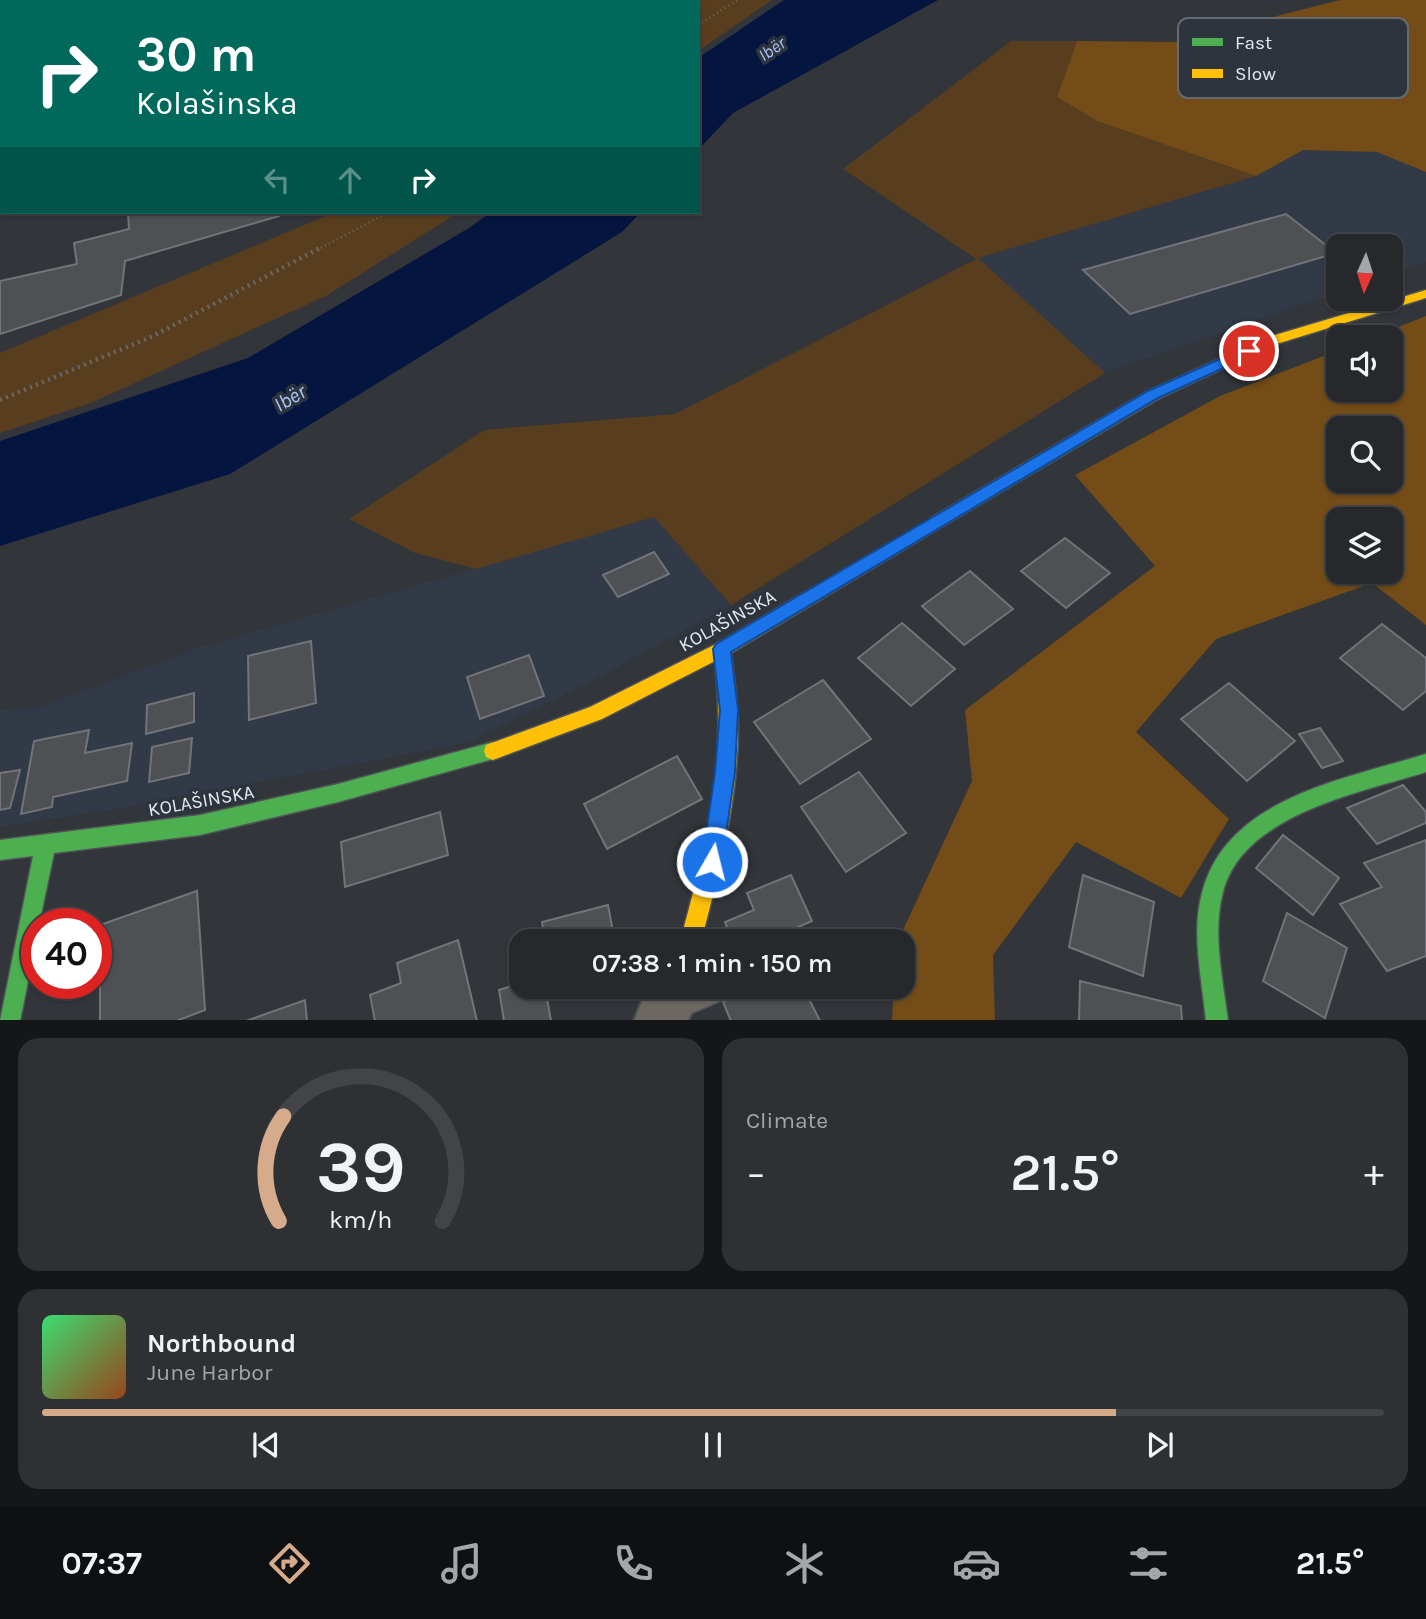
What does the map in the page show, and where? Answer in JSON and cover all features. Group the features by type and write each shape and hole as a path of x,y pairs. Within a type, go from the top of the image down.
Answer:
{"main road":[{"name":"KOLAŠINSKA","path":"0,850 200,824 338,793 492,751 596,713 722,649 1153,395 1273,340 1426,294"},
{"path":"694,929 712,862 725,772 729,710 722,649"},
{"path":"1217,1020 1211,958 1212,891 1222,862 1241,841 1278,815 1426,763"},
{"path":"9,1020 45,846"}],"path":[{"path":"700,24 738,0"},
{"path":"0,400 153,336 385,214"}],"shaded area":[{"path":"700,0 772,0 700,50"},
{"path":"1340,0 1426,0 1426,172 1377,152 1303,150 1256,176 1097,121 1057,97 1077,41 1178,41 1178,98 1408,98 1408,18 1269,18"},
{"path":"1011,41 1077,41 1057,97 1097,121 1256,176 978,258 1105,373 731,605 654,517 476,569 415,553 349,519 484,430 675,414 976,259 843,169"},
{"path":"1302,150 1377,152 1426,172 1426,262 1404,270 1404,234 1326,234 1326,296 1105,373 977,258 1255,176"},
{"path":"330,214 456,214 326,296 91,403 0,433 0,353"},
{"path":"1426,316 1426,625 1373,584 1403,584 1403,507 1326,507 1326,584 1369,584 1216,639 1136,732 1229,819 1181,898 1076,842 993,955 995,1020 892,1020 893,999 915,999 915,929 904,929 972,781 965,710 1155,566 1075,475 1220,396 1326,355 1326,402 1403,402 1403,325"},
{"path":"654,517 731,605 584,685 466,743 134,806 0,827 0,710 39,707 200,647"}],"water":[{"name":"Ibër","path":"784,0 938,0 733,113 700,148 700,57"},
{"name":"Ibër","path":"488,214 639,214 622,232 230,474 0,546 0,441 248,358 469,228"}],"building":[{"path":"128,214 279,216 125,261 121,295 0,334 0,281 77,264 74,243 129,229"},
{"path":"1286,214 1326,245 1326,256 1130,314 1083,270"},
{"path":"1065,538 1110,573 1066,608 1021,571"},
{"path":"654,552 669,574 618,597 603,575"},
{"path":"970,571 1013,609 964,645 922,606"},
{"path":"902,623 955,669 911,706 858,658"},
{"path":"1382,624 1426,658 1426,691 1403,710 1340,658"},
{"path":"311,641 316,703 249,720 248,656"},
{"path":"529,655 544,696 480,719 467,677"},
{"path":"823,680 871,739 800,784 754,722"},
{"path":"1229,683 1295,741 1247,781 1181,719"},
{"path":"194,693 194,722 146,734 147,705"},
{"path":"1320,728 1343,761 1322,768 1299,734"},
{"path":"89,730 85,753 132,743 127,781 53,797 52,807 21,814 34,741"},
{"path":"192,738 189,773 149,782 152,747"},
{"path":"677,756 702,799 607,849 584,804"},
{"path":"20,770 10,808 0,810 0,773"},
{"path":"859,772 906,833 846,872 801,807"},
{"path":"1403,785 1426,812 1426,823 1377,844 1347,808"},
{"path":"440,812 448,855 345,887 341,842"},
{"path":"1283,835 1339,878 1313,915 1256,868"},
{"path":"1426,840 1426,956 1387,971 1340,904 1382,887 1364,863"},
{"path":"791,875 812,921 794,929 727,929 725,922 754,910 747,893"},
{"path":"1083,875 1154,902 1143,976 1069,947"},
{"path":"197,891 205,1010 179,1020 100,1020 100,999 112,999 112,921"},
{"path":"608,905 613,929 543,929 542,922"},
{"path":"1287,913 1347,948 1325,1018 1263,981"},
{"path":"458,940 477,1020 375,1020 370,995 401,983 397,963"},
{"path":"1080,981 1181,1006 1182,1020 1079,1020"},
{"path":"509,987 509,999 547,999 551,1020 504,1020 499,990"},
{"path":"729,999 809,999 820,1020 731,1020 723,1002"},
{"path":"305,1000 307,1020 249,1020"}],"traffic: fast":[{"path":"937,522 1153,395 1270,341"},
{"path":"0,850 200,825 338,793 493,751"},
{"path":"1217,1020 1210,957 1212,893 1223,864 1242,840 1268,821 1299,805 1426,763"},
{"path":"9,1020 45,846"}],"traffic: slow":[{"path":"1270,341 1426,294"},
{"path":"493,751 596,713 722,649 937,522"},
{"path":"694,929 716,840 728,761 728,703 722,649"}],"route":[{"path":"712,862 725,772 729,710 722,649 1153,395 1249,351"}]}
